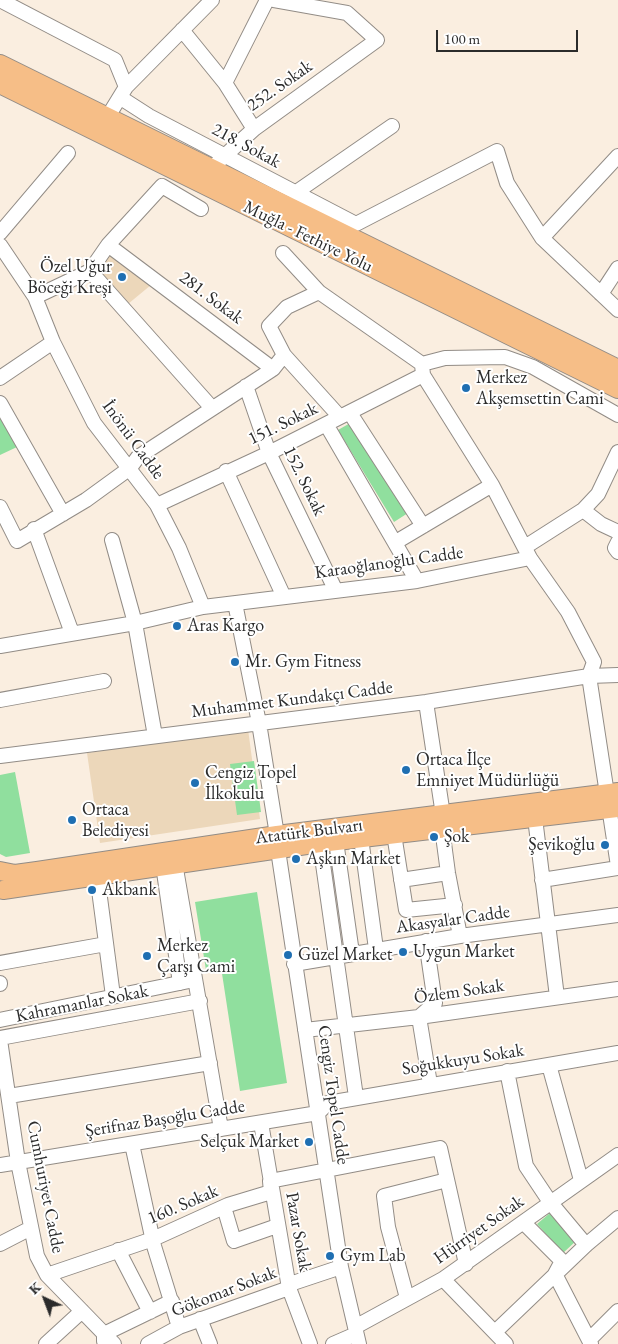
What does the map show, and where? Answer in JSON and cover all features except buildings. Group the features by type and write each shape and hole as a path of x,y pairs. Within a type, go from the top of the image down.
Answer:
{"highway":[{"name":"Muğla - Fethiye Yolu","path":"0,65 107,118 217,163 618,370"},
{"name":"Muğla - Fethiye Yolu","path":"0,83 618,388"}],"main road":[{"name":"Atatürk Bulvarı","path":"1,883 17,889 169,864 277,843 328,842 394,834 443,821 535,818 613,801"},
{"name":"Atatürk Bulvarı","path":"1,883 15,874 29,872 613,801"}],"street":[{"path":"0,0 116,60 124,92"},
{"path":"107,118 124,92 212,0"},
{"path":"225,83 267,0"},
{"name":"252. Sokak","path":"182,30 225,83 254,129 377,40 347,13 274,0"},
{"name":"218. Sokak","path":"124,92 148,116 217,163 295,193 356,224 497,151 507,183 542,238"},
{"path":"295,193 392,126"},
{"path":"217,163 254,129"},
{"path":"0,233 68,153"},
{"path":"618,156 542,238 618,310"},
{"path":"35,297 90,271 108,245 162,186 201,209"},
{"name":"İnönü Cadde","path":"0,244 35,297 54,342 94,423 157,505 179,548 203,607"},
{"name":"281. Sokak","path":"108,245 273,369"},
{"path":"283,252 319,292 422,370 492,485 527,552 568,612 594,662 588,676 613,801 618,867 542,880"},
{"path":"601,294 618,268"},
{"path":"90,271 212,408"},
{"path":"319,292 287,308 269,326 284,355 345,415 423,526"},
{"path":"0,378 54,342"},
{"path":"0,508 17,541 34,529 63,514 130,468 138,457 273,369 284,355"},
{"name":"151. Sokak","path":"157,505 345,415 445,358 505,358 533,367 618,415"},
{"name":"152. Sokak","path":"246,386 269,453 335,589"},
{"path":"0,403 63,514"},
{"path":"326,424 417,581"},
{"path":"527,552 583,510 598,494 618,452"},
{"path":"226,471 284,597"},
{"path":"396,542 492,485"},
{"path":"583,510 601,524 618,532"},
{"path":"34,529 72,633"},
{"path":"112,540 135,623 155,736"},
{"path":"618,542 615,548 618,552"},
{"name":"Karaoğlanoğlu Cadde","path":"0,646 135,623 203,607 235,602 417,581 527,552"},
{"path":"235,602 259,723 277,843"},
{"name":"Muhammet Kundakçı Cadde","path":"0,756 426,702 588,676 618,675"},
{"path":"0,700 104,681"},
{"path":"426,702 443,821 448,873 460,936"},
{"path":"535,818 557,997"},
{"path":"394,834 401,880 401,911 455,905"},
{"path":"361,838 376,949"},
{"path":"328,842 352,953"},
{"path":"328,842 336,956 356,1097"},
{"name":"Cengiz Topel Cadde","path":"277,843 325,1169 341,1267 357,1335"},
{"path":"169,864 175,903 200,1001 221,1129"},
{"path":"401,880 448,873"},
{"path":"97,875 113,996"},
{"path":"175,903 180,983"},
{"name":"Akasyalar Cadde","path":"294,964 426,941 618,915"},
{"path":"426,941 434,1003 419,1017 430,1084"},
{"path":"0,963 106,944"},
{"path":"0,1020 194,980"},
{"name":"Özlem Sokak","path":"305,1030 419,1017 618,989"},
{"name":"Kahramanlar Sokak","path":"0,1039 200,1001"},
{"name":"Cumhuriyet Cadde","path":"0,1039 18,1162 36,1256 47,1275 82,1311 107,1341"},
{"name":"Soğukkuyu Sokak","path":"318,1113 328,1103 356,1097 618,1053"},
{"path":"9,1096 210,1063"},
{"path":"549,1065 581,1180"},
{"path":"508,1072 526,1166 550,1202 586,1245"},
{"name":"Şerifnaz Başoğlu Cadde","path":"0,1165 318,1113"},
{"name":"Pazar Sokak","path":"261,1123 289,1288 310,1344"},
{"path":"132,1144 152,1239 179,1327"},
{"path":"270,1181 440,1148 466,1264"},
{"name":"Hürriyet Sokak","path":"333,1344 357,1335 407,1298 443,1279 466,1264 618,1155"},
{"path":"407,1298 388,1227 384,1196 447,1180"},
{"name":"160. Sokak","path":"47,1275 152,1239 224,1207 271,1192 270,1181"},
{"path":"224,1207 234,1241 277,1226"},
{"path":"495,1332 586,1245 618,1218"},
{"path":"524,1223 562,1262 555,1274"},
{"path":"0,1244 31,1228"},
{"path":"118,1250 150,1312"},
{"name":"Gökomar Sokak","path":"151,1343 179,1327 289,1288 293,1283 341,1267"},
{"path":"555,1274 590,1342 618,1311"},
{"path":"443,1279 506,1344"},
{"path":"107,1341 150,1312 172,1301"},
{"path":"46,1344 82,1311"},
{"path":"200,1319 210,1344"}],"shaded area":[{"name":"Özel Uğur Böceği Kreşi","path":"111,254 151,285 128,304 96,270"},
{"name":"Cengiz Topel İlkokulu","path":"248,729 260,819 100,843 87,753"}],"green space":[{"path":"0,413 17,447 0,455"},
{"path":"352,422 408,513 394,522 338,430"},
{"path":"254,761 261,812 237,815 230,764"},
{"path":"15,772 30,853 6,857 0,854 0,775"},
{"path":"257,892 287,1083 240,1091 221,967 206,970 195,902"},
{"path":"550,1213 576,1241 563,1253 537,1224"}],"place":[{"name":"Özel Uğur Böceği Kreşi","path":"122,277"},
{"name":"Merkez Akşemsettin Cami","path":"466,388"},
{"name":"Aras Kargo","path":"177,626"},
{"name":"Mr. Gym Fitness","path":"235,662"},
{"name":"Ortaca İlçe Emniyet Müdürlüğü","path":"406,770"},
{"name":"Cengiz Topel İlkokulu","path":"195,783"},
{"name":"Ortaca Belediyesi","path":"72,820"},
{"name":"Şok","path":"434,837"},
{"name":"Şevikoğlu","path":"605,845"},
{"name":"Aşkın Market","path":"296,859"},
{"name":"Akbank","path":"92,890"},
{"name":"Uygun Market","path":"403,952"},
{"name":"Güzel Market","path":"288,955"},
{"name":"Merkez Çarşı Cami","path":"147,956"},
{"name":"Selçuk Market","path":"309,1142"},
{"name":"Gym Lab","path":"330,1256"}]}
